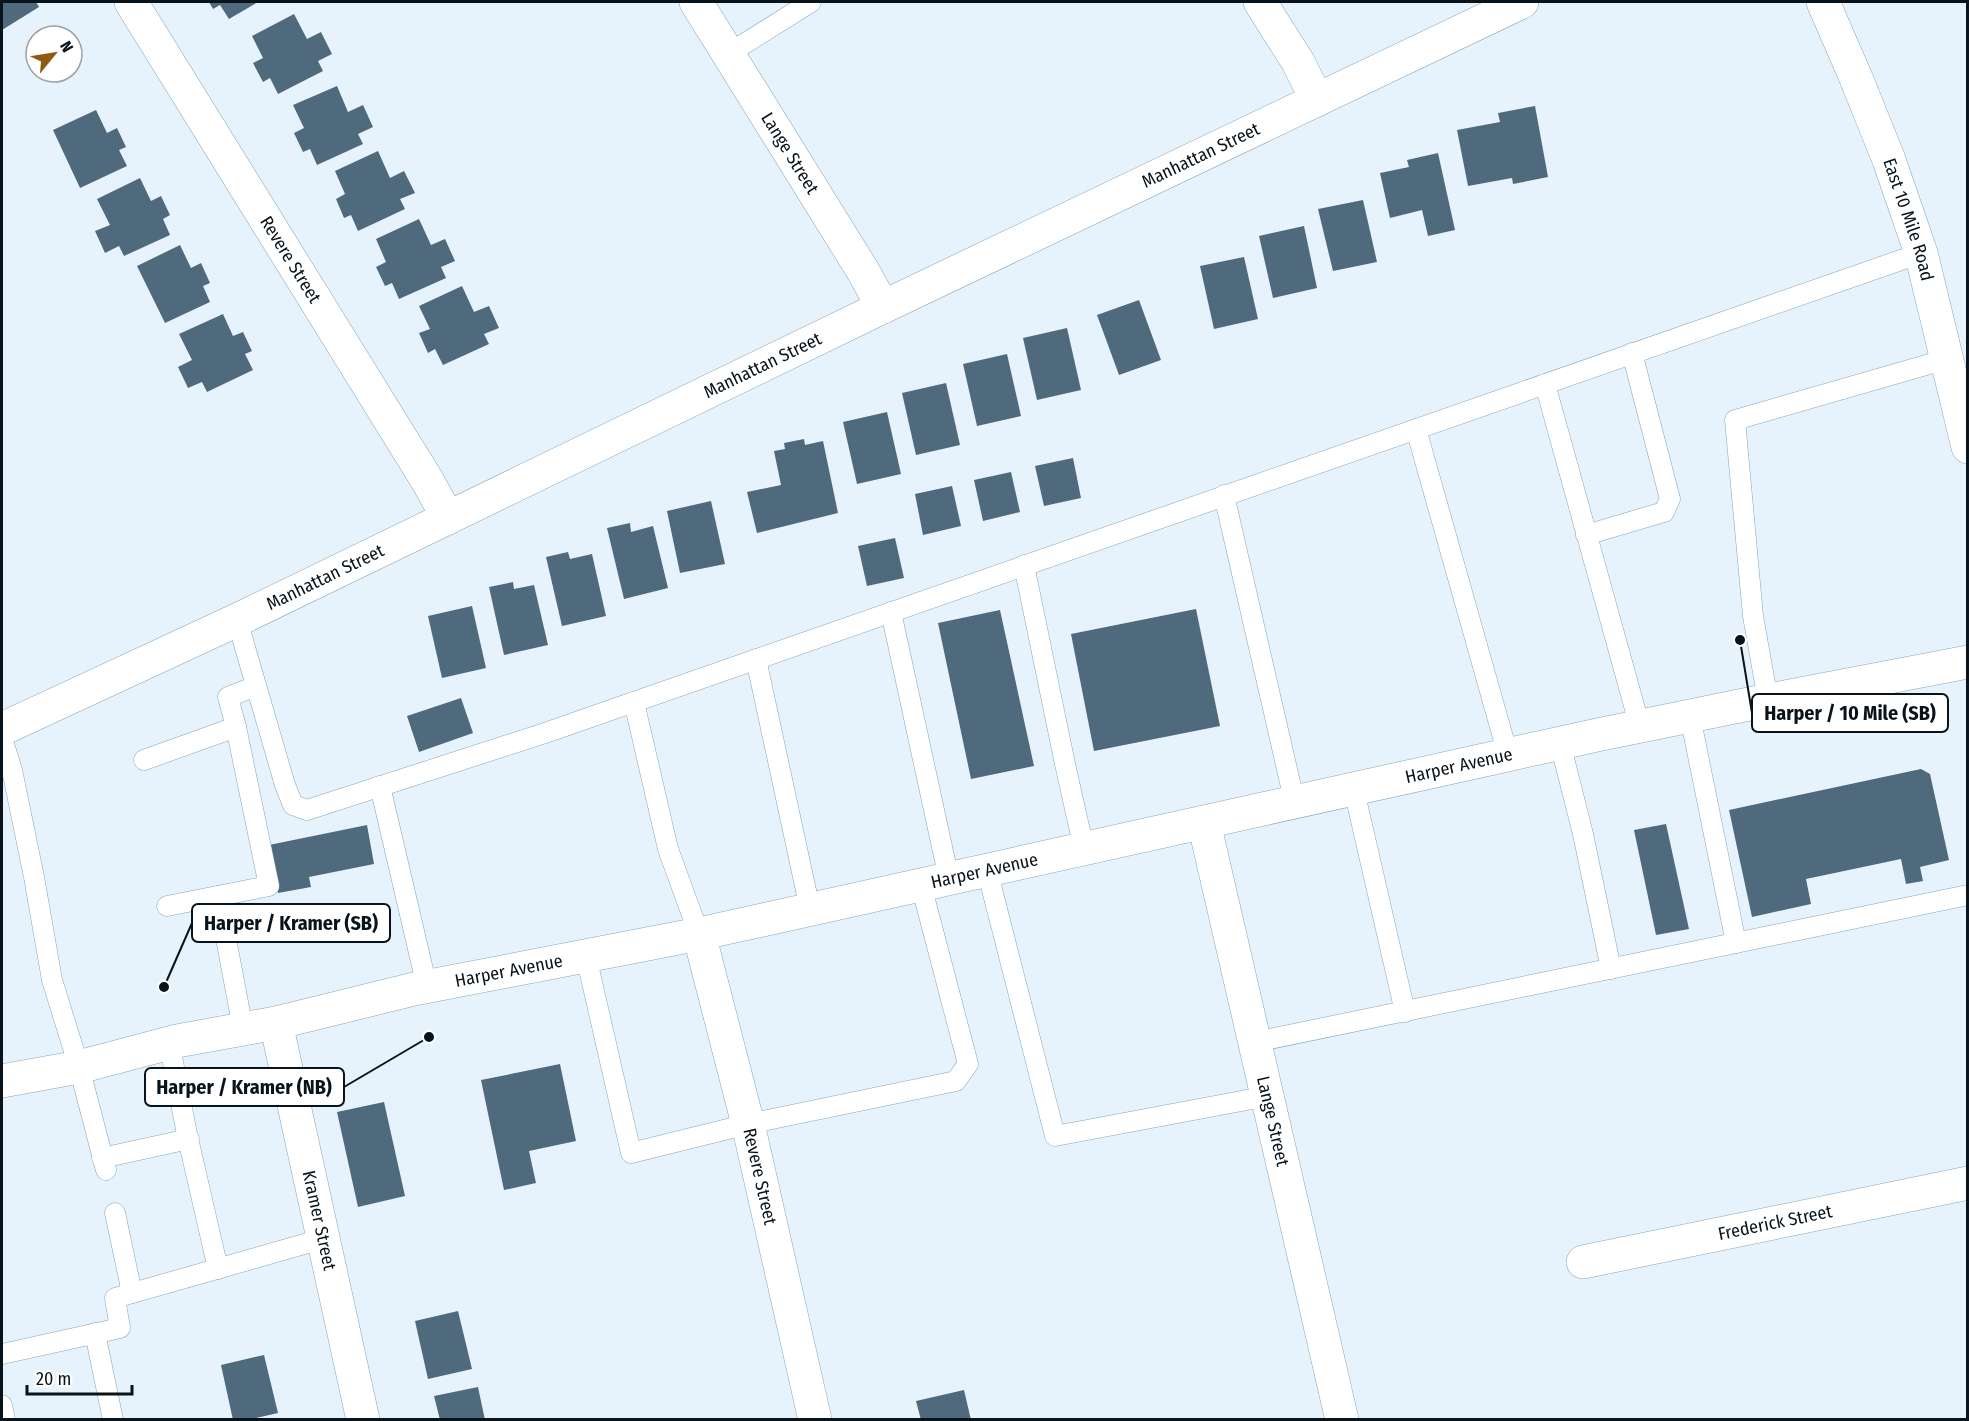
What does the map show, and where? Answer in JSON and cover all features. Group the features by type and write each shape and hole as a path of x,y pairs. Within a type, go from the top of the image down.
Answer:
{"street":[{"name":"Revere Street","path":"131,2 427,480 448,518"},
{"name":"Lange Street","path":"696,2 883,307"},
{"path":"1260,2 1298,62 1317,100"},
{"name":"Manhattan Street","path":"4,725 237,620 883,307 1522,2"},
{"name":"East 10 Mile Road","path":"1823,2 1877,129 1921,253 1966,436"},
{"name":"Harper Avenue","path":"2,1081 79,1066 169,1042 276,1023 427,987 699,934 1295,804 1560,743 1968,662"},
{"name":"Lange Street","path":"1204,823 1342,1419"},
{"name":"Revere Street","path":"699,934 748,1124 815,1419"},
{"name":"Kramer Street","path":"276,1023 363,1419"},
{"name":"Frederick Street","path":"1583,1262 1968,1183"}],"lane":[{"path":"728,54 811,2"},
{"path":"237,620 278,763 293,805 307,810 634,702 1921,253"},
{"path":"1586,535 1664,512 1670,499 1632,353"},
{"path":"1768,700 1753,616 1735,420 1947,359"},
{"path":"1545,384 1640,726"},
{"path":"1416,429 1509,754"},
{"path":"1224,495 1295,804"},
{"path":"1024,565 1084,849"},
{"path":"586,956 631,1153 748,1124 956,1081 968,1064 935,882 891,612"},
{"path":"756,659 810,909"},
{"path":"166,906 269,886 228,697 256,686"},
{"path":"634,702 668,849 699,934"},
{"path":"1690,716 1736,943"},
{"path":"4,725 52,981 79,1066 104,1164 189,1139"},
{"path":"144,760 236,727"},
{"path":"1560,743 1583,834 1611,969"},
{"path":"380,786 427,987"},
{"path":"1354,790 1405,1012"},
{"path":"987,870 1055,1136 1268,1096"},
{"path":"1256,1042 1968,895"},
{"path":"218,896 243,1029"},
{"path":"169,1042 218,1269"},
{"path":"115,1213 132,1293"},
{"path":"2,1354 120,1328 115,1298 322,1239"},
{"path":"95,1333 113,1419"},
{"path":"2,1405 5,1419"}],"building":[{"path":"2,2 36,2 39,7 2,30"},
{"path":"209,2 258,2 229,19 220,5 213,9"},
{"path":"294,14 307,39 321,32 332,54 318,61 323,71 278,94 270,78 263,82 253,63 263,58 252,36"},
{"path":"337,86 348,112 363,105 373,127 358,134 363,144 317,165 310,149 303,152 294,133 304,128 293,105"},
{"path":"1535,106 1548,177 1513,184 1512,178 1468,186 1457,130 1500,122 1498,113"},
{"path":"96,110 107,133 117,128 126,147 119,150 127,166 80,188 53,130"},
{"path":"378,151 390,178 404,171 415,193 400,199 405,209 358,231 351,215 344,218 336,199 345,194 335,171"},
{"path":"1438,153 1455,230 1428,236 1422,210 1390,218 1380,173 1409,167 1407,160"},
{"path":"140,178 151,201 161,196 170,215 163,219 170,235 124,256 119,246 105,253 95,231 110,225 97,199"},
{"path":"1363,200 1377,262 1333,271 1318,209"},
{"path":"419,219 431,245 445,239 455,261 441,267 446,278 399,299 392,283 385,286 376,267 386,262 376,239"},
{"path":"1304,226 1317,288 1273,298 1259,236"},
{"path":"180,245 191,268 201,263 210,283 203,286 210,302 165,323 137,266"},
{"path":"1244,257 1258,319 1214,329 1200,266"},
{"path":"462,286 474,312 489,306 499,328 484,334 489,344 443,365 435,349 428,353 419,333 430,329 419,306"},
{"path":"1139,300 1161,360 1119,375 1097,315"},
{"path":"223,314 233,336 243,332 252,351 245,354 253,370 207,392 202,382 188,388 178,367 192,360 179,334"},
{"path":"1067,328 1081,390 1037,400 1023,338"},
{"path":"1007,354 1021,416 977,426 963,364"},
{"path":"946,383 960,445 916,455 902,393"},
{"path":"887,412 901,474 857,484 843,422"},
{"path":"804,439 805,445 823,441 838,513 757,533 747,492 781,485 774,451 785,449 784,443"},
{"path":"1073,458 1081,498 1044,506 1035,466"},
{"path":"1011,472 1020,512 983,521 974,480"},
{"path":"952,486 961,526 923,535 915,494"},
{"path":"711,501 725,564 680,573 667,511"},
{"path":"630,523 631,532 653,526 668,588 624,599 607,528"},
{"path":"895,538 904,578 867,586 858,546"},
{"path":"568,552 570,559 592,554 606,616 562,626 546,557"},
{"path":"513,582 514,589 534,585 548,645 504,655 489,587"},
{"path":"472,606 486,668 442,678 428,616"},
{"path":"1196,609 1220,726 1094,751 1071,634"},
{"path":"1000,610 1034,766 971,779 938,623"},
{"path":"461,698 473,733 419,752 407,716"},
{"path":"1921,769 1930,774 1949,860 1920,867 1923,881 1906,884 1901,859 1806,879 1811,904 1752,917 1729,810"},
{"path":"1666,824 1689,929 1656,935 1634,830"},
{"path":"367,825 374,864 309,877 311,887 278,893 269,845"},
{"path":"560,1064 576,1141 529,1151 536,1183 504,1190 481,1080"},
{"path":"384,1102 405,1196 358,1207 337,1112"},
{"path":"458,1311 472,1369 428,1379 415,1321"},
{"path":"264,1355 278,1413 248,1420 233,1420 221,1365"},
{"path":"478,1387 485,1420 440,1420 434,1396"},
{"path":"964,1390 971,1420 921,1420 916,1401"}],"place":[{"name":"Harper / 10 Mile (SB)","path":"1740,640"},
{"name":"Harper / Kramer (SB)","path":"164,987"},
{"name":"Harper / Kramer (NB)","path":"429,1037"}]}
